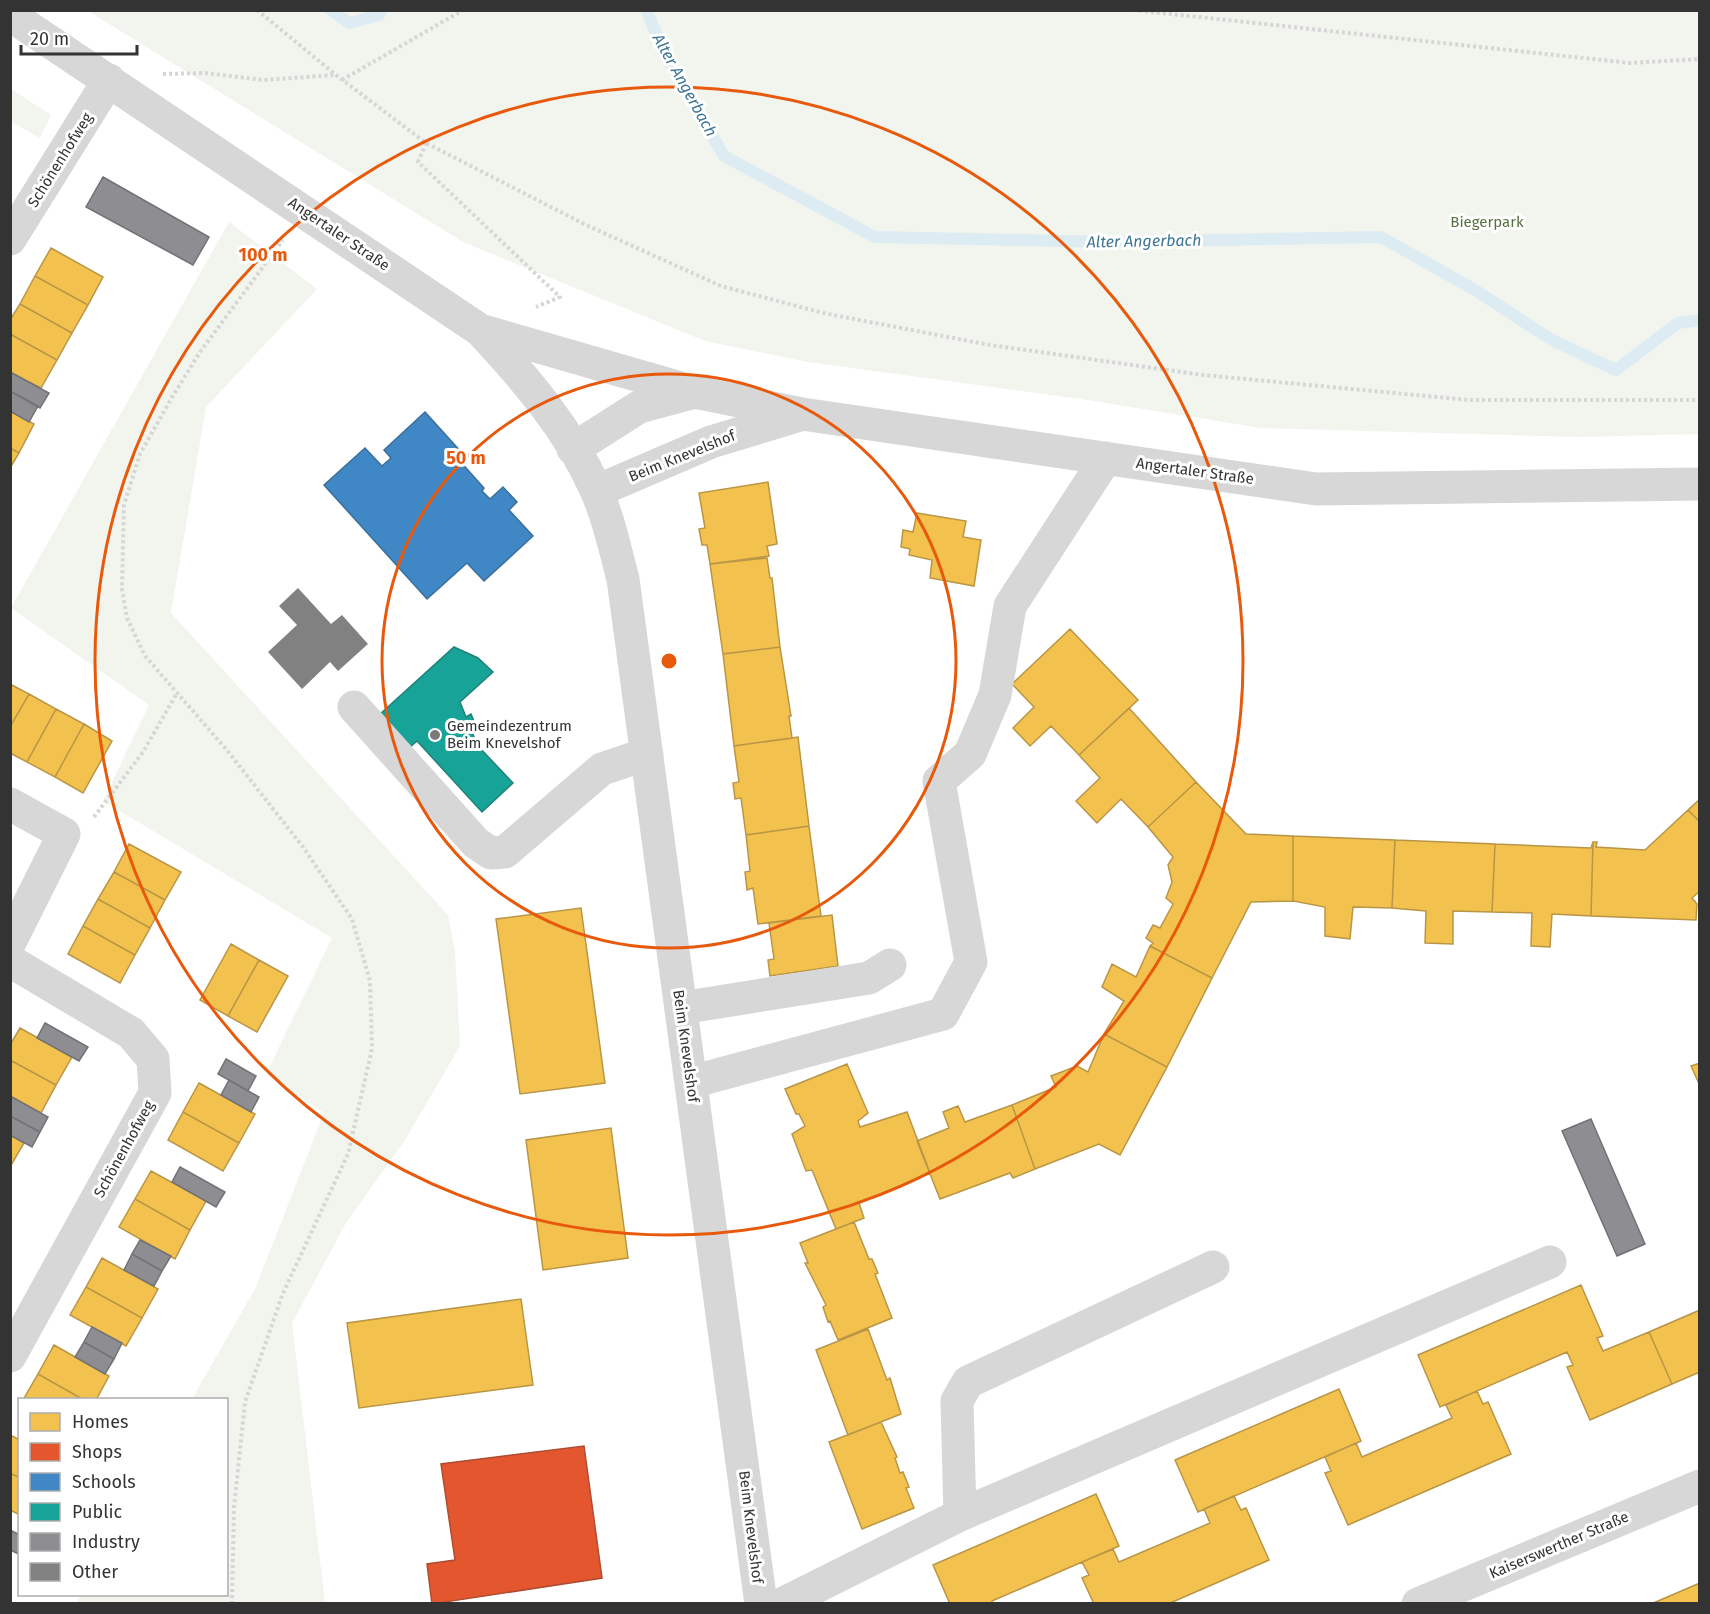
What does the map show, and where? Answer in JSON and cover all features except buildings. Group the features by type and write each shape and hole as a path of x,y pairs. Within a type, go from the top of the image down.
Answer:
{"street":[{"name":"Angertaler Straße","path":"10,15 305,210 480,330 695,392 802,414 1316,489 1700,484"},
{"name":"Schönenhofweg","path":"10,239 109,80"},
{"name":"Beim Knevelshof","path":"480,330 532,386 573,449 597,491 623,579 761,1604"},
{"name":"Angertaler Straße","path":"573,449 639,407 695,392"},
{"name":"Beim Knevelshof","path":"597,491 711,442 802,414"},
{"path":"692,1082 943,1014 971,962 939,781 970,754 995,695 1010,606 1106,458"},
{"path":"354,707 483,851 491,853 505,852 602,769 647,754"},
{"path":"10,804 64,834 10,942"},
{"name":"Schönenhofweg","path":"10,961 131,1033 153,1059 155,1093 10,1356"},
{"path":"681,1008 869,978 890,964"},
{"path":"782,1604 960,1515 1550,1262"},
{"path":"960,1515 957,1401 968,1382 1213,1267"},
{"name":"Kaiserswerther Straße","path":"1418,1604 1700,1485"}],"path":[{"path":"257,10 342,80 426,143 586,225 721,286 823,313 990,345 1203,375 1469,400 1700,400"},
{"path":"342,80 463,10"},
{"path":"1133,10 1630,63 1700,59"},
{"path":"109,80 164,74 205,73 263,80 336,75"},
{"path":"426,143 418,162 560,297 530,309"},
{"path":"232,1604 234,1508 245,1402 283,1293 348,1154 372,1049 370,981 352,919 303,847 226,749 144,656 127,618 122,589 124,505 140,454 171,399 200,352 305,210"},
{"path":"64,834 86,826 106,803 143,752 177,693"}],"green space":[{"name":"Biegerpark","path":"88,11 1699,11 1699,434 1580,437 1261,428 1081,399 808,362 705,341 463,242"},
{"path":"11,89 51,115 40,138 11,122"},
{"path":"229,222 317,289 206,407 171,613 448,915 455,952 460,1046 405,1140 346,1223 292,1323 325,1603 76,1603 80,1596 228,1596 228,1398 193,1398 255,1289 324,1113 266,1074 332,938 103,801 149,705 11,608"}],"waterway":[{"name":"Alter Angerbach","path":"331,10 349,23 379,15 382,10"},
{"name":"Alter Angerbach","path":"646,10 666,56 724,156 875,237 1112,242 1381,237 1475,290 1552,340 1616,370 1678,323 1700,320"}],"place":[{"name":"Gemeindezentrum Beim Knevelshof","path":"435,735"}]}
